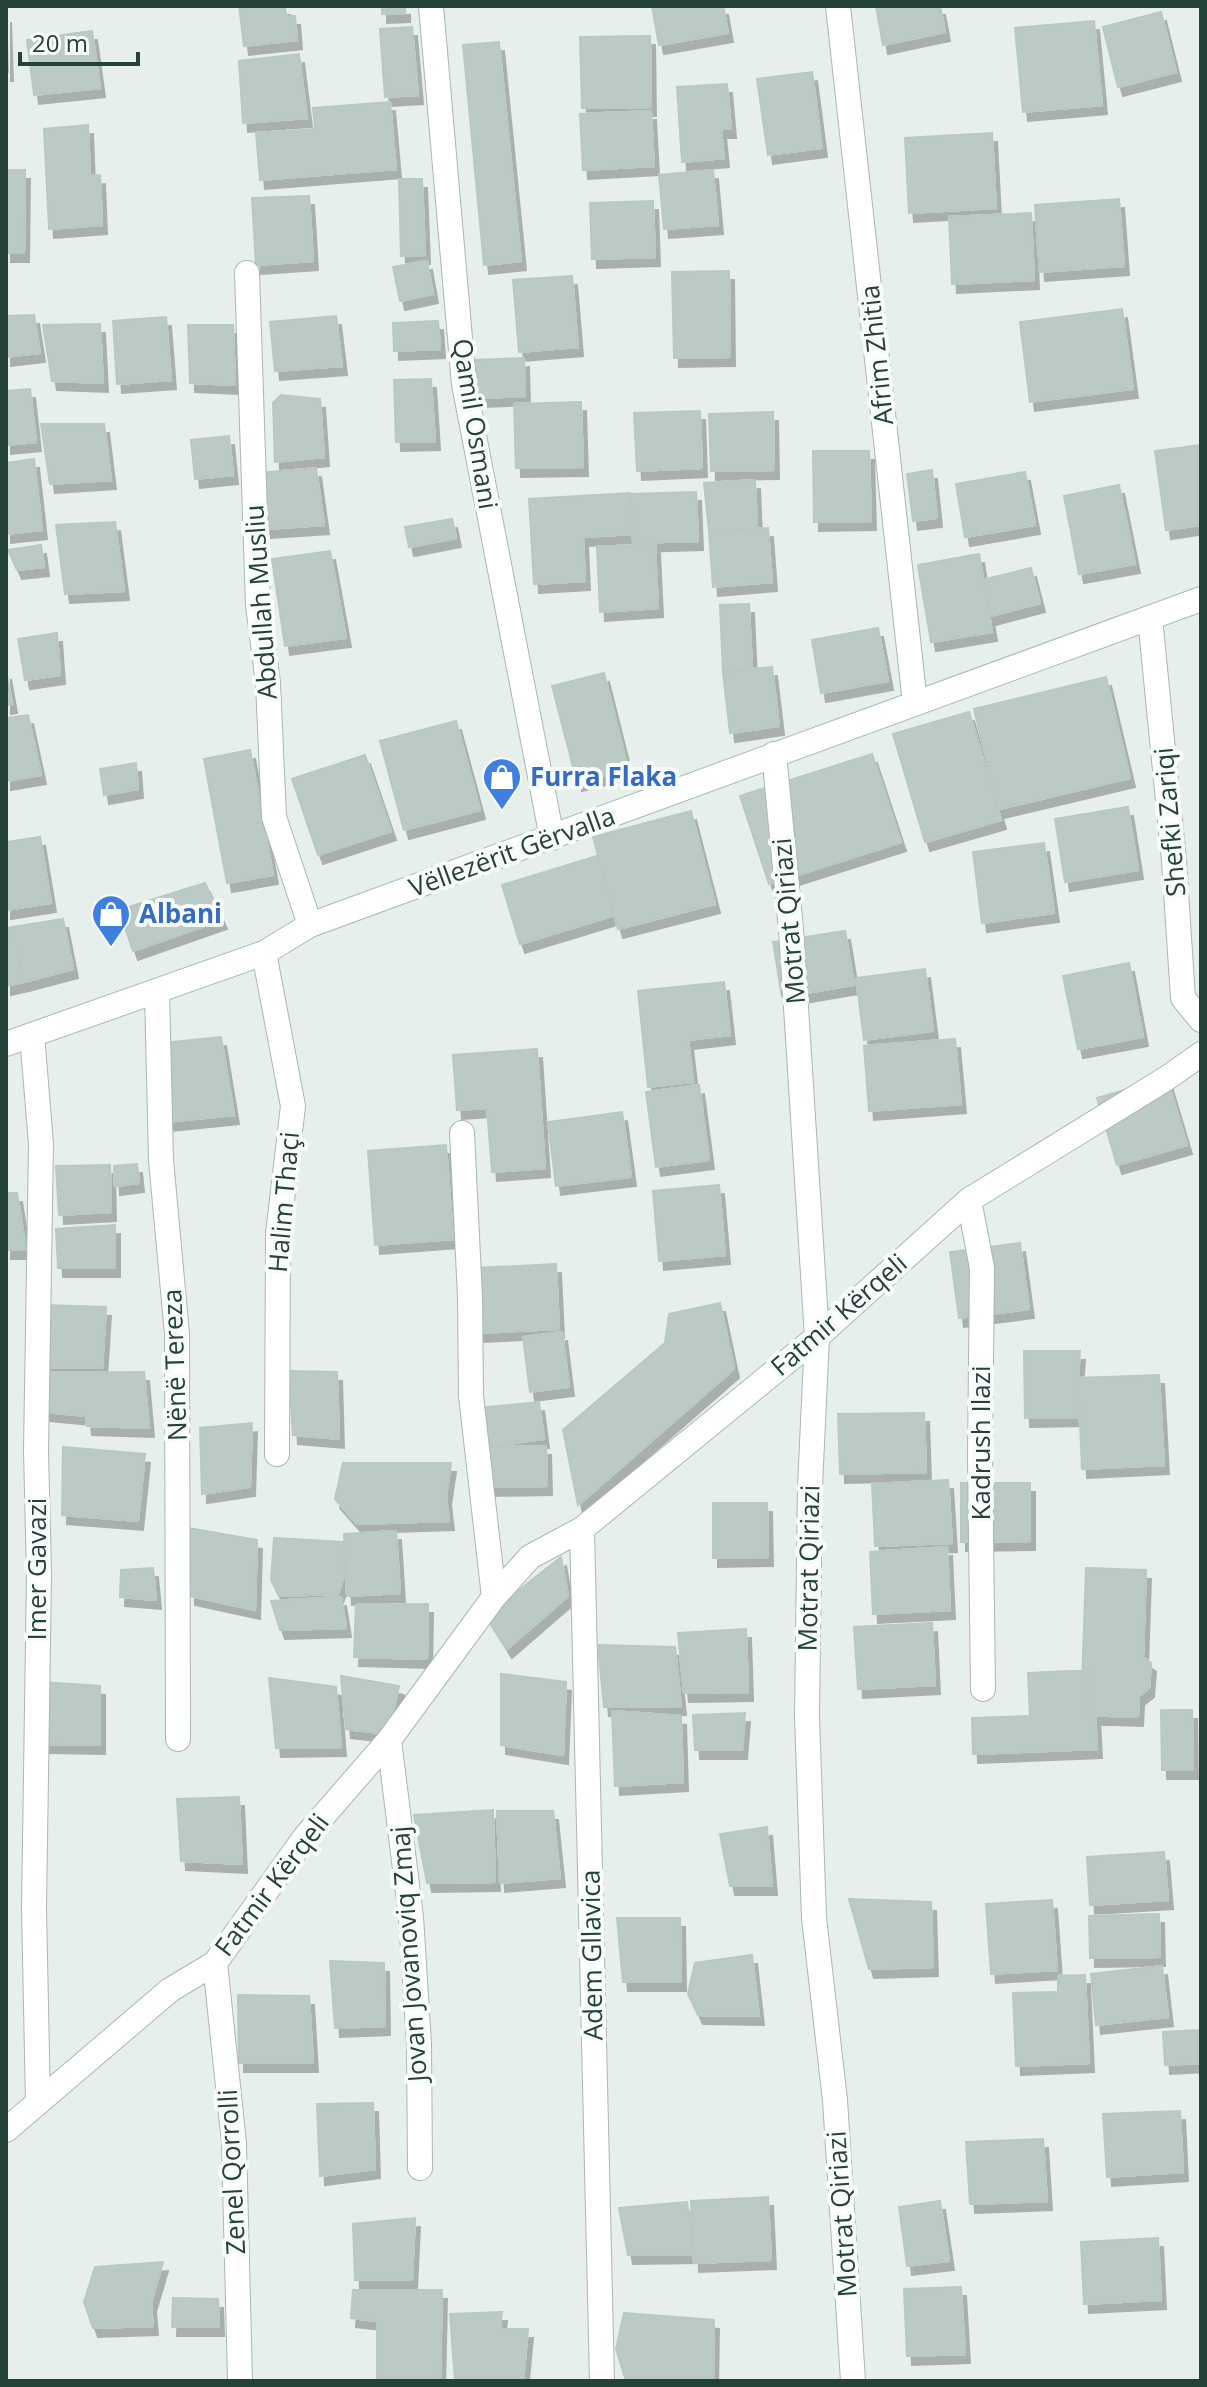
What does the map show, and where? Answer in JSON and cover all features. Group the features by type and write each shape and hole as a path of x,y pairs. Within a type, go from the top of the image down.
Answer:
{"street":[{"name":"Qamil Osmani","path":"431,6 464,384 552,838"},
{"name":"Afrim Zhitia","path":"838,6 915,703"},
{"name":"Abdullah Musliu","path":"247,273 258,605 268,683 274,817 310,925"},
{"name":"Vëllezërit Gërvalla","path":"6,1044 264,953 310,925 1201,599"},
{"name":"Shefki Zariqi","path":"1150,618 1173,846 1183,998 1201,1020"},
{"name":"Motrat Qiriazi","path":"774,754 791,929 817,1337 810,1486 807,1716 813,1902 835,2100 853,2381"},
{"name":"Halim Thaçi","path":"264,953 293,1106 278,1234 277,1454"},
{"name":"Nënë Tereza","path":"157,991 161,1160 177,1334 178,1739"},
{"name":"Imer Gavazi","path":"32,1035 41,1144 34,1908 38,2103"},
{"name":"Fatmir Kërqeli","path":"6,2130 170,1990 215,1963 305,1837 389,1740 494,1597 530,1557 582,1529 817,1337 969,1200 1201,1054"},
{"path":"462,1133 471,1396 494,1597"},
{"name":"Kadrush Ilazi","path":"969,1200 982,1268 980,1473 983,1689"},
{"name":"Adem Gllavica","path":"582,1529 602,2381"},
{"name":"Jovan Jovanoviq Zmaj","path":"389,1740 411,1917 419,2044 420,2168"},
{"name":"Zenel Qorrolli","path":"215,1963 234,2143 240,2381"}],"building":[{"path":"239,6 285,6 286,16 295,16 297,40 244,46"},
{"path":"382,6 405,6 405,13 382,14"},
{"path":"652,6 723,6 728,33 659,45"},
{"path":"876,6 940,6 945,32 883,45"},
{"path":"1161,12 1176,72 1118,87 1103,27"},
{"path":"6,13 8,72 6,72"},
{"path":"1094,21 1102,105 1023,112 1015,28"},
{"path":"412,27 418,95 385,97 380,29"},
{"path":"92,31 100,88 34,95 27,40"},
{"path":"650,36 651,107 582,108 580,37"},
{"path":"499,42 521,261 484,265 463,45"},
{"path":"299,54 307,118 243,123 239,61"},
{"path":"812,72 822,148 768,155 757,79"},
{"path":"727,84 731,129 721,129 724,158 682,162 677,87"},
{"path":"390,102 396,169 260,180 256,133 315,129 313,108"},
{"path":"651,111 654,166 583,170 580,114"},
{"path":"88,125 90,176 100,175 102,225 49,229 44,129"},
{"path":"992,133 996,208 909,213 905,138"},
{"path":"6,170 25,170 24,253 6,253"},
{"path":"713,170 718,225 664,229 659,175"},
{"path":"399,179 422,179 425,255 401,256"},
{"path":"309,196 313,261 256,265 252,198"},
{"path":"1119,199 1124,266 1040,272 1035,205"},
{"path":"653,201 655,257 592,259 590,203"},
{"path":"1031,213 1034,280 952,284 949,217"},
{"path":"427,261 433,294 400,301 393,267"},
{"path":"729,271 730,357 674,358 672,272"},
{"path":"572,276 578,347 519,352 513,280"},
{"path":"1122,309 1133,389 1030,402 1020,322"},
{"path":"34,315 40,353 6,357 6,316"},
{"path":"336,316 342,366 275,371 270,322"},
{"path":"166,317 171,380 117,384 113,321"},
{"path":"438,321 440,349 394,351 393,323"},
{"path":"100,324 103,383 52,381 43,325"},
{"path":"188,325 233,325 235,385 190,383"},
{"path":"524,358 525,396 477,398 476,360"},
{"path":"431,379 435,441 396,442 394,380"},
{"path":"30,389 36,442 6,445 6,391"},
{"path":"281,395 320,399 324,457 275,462 273,403"},
{"path":"581,402 583,467 516,468 514,404"},
{"path":"700,411 702,468 637,471 634,413"},
{"path":"773,412 774,470 711,471 709,414"},
{"path":"41,424 104,424 111,480 50,484"},
{"path":"229,436 233,475 195,479 191,440"},
{"path":"1201,445 1201,525 1166,530 1155,451"},
{"path":"813,451 869,451 871,521 814,522"},
{"path":"34,459 42,530 6,534 6,463"},
{"path":"316,468 324,525 266,529 259,473"},
{"path":"932,470 937,518 913,521 907,474"},
{"path":"1025,472 1035,525 965,537 956,484"},
{"path":"755,480 757,528 709,532 704,483"},
{"path":"1119,485 1135,564 1079,574 1064,496"},
{"path":"696,492 698,541 633,543 631,494"},
{"path":"630,493 632,534 583,537 585,581 534,584 529,499"},
{"path":"452,519 456,538 409,547 405,527"},
{"path":"115,522 124,591 65,594 56,525"},
{"path":"768,528 772,582 713,587 709,532"},
{"path":"655,544 658,608 600,612 597,547"},
{"path":"41,545 44,567 17,570 8,550"},
{"path":"330,551 346,638 285,646 272,559"},
{"path":"979,554 992,632 931,642 918,565"},
{"path":"1031,568 1040,603 991,616 982,580"},
{"path":"749,604 752,671 723,672 720,605"},
{"path":"878,628 888,681 821,693 812,640"},
{"path":"57,633 60,675 25,680 18,639"},
{"path":"772,667 779,726 730,733 723,672"},
{"path":"6,670 12,704 6,705"},
{"path":"604,673 628,769 577,782 552,686"},
{"path":"1106,677 1130,778 999,809 974,709"},
{"path":"969,712 1001,820 925,842 893,734"},
{"path":"28,715 41,775 6,781 6,718"},
{"path":"456,721 480,810 404,830 380,741"},
{"path":"250,750 273,875 227,883 204,759"},
{"path":"872,754 901,842 769,884 740,796"},
{"path":"365,755 391,831 318,855 292,779"},
{"path":"136,763 138,789 104,795 100,769"},
{"path":"1128,807 1138,870 1065,882 1055,819"},
{"path":"691,811 715,904 618,929 593,837"},
{"path":"40,837 51,903 6,910 6,842"},
{"path":"1044,843 1054,913 982,923 973,852"},
{"path":"597,856 615,915 520,944 502,885"},
{"path":"205,883 222,920 133,951 119,910"},
{"path":"63,919 73,969 24,982 12,927"},
{"path":"12,927 24,982 6,986 6,929"},
{"path":"845,931 854,985 782,997 773,942"},
{"path":"1129,963 1143,1037 1078,1049 1063,976"},
{"path":"925,969 933,1031 864,1040 856,978"},
{"path":"724,982 730,1035 688,1040 693,1082 648,1087 638,991"},
{"path":"221,1037 234,1115 167,1122 163,1043"},
{"path":"955,1039 961,1104 869,1111 864,1046"},
{"path":"537,1049 545,1168 492,1172 487,1108 457,1110 453,1055"},
{"path":"1167,1078 1187,1145 1117,1165 1097,1098"},
{"path":"699,1085 709,1160 656,1167 646,1092"},
{"path":"622,1112 631,1177 556,1186 548,1122"},
{"path":"446,1145 453,1239 375,1245 368,1151"},
{"path":"137,1164 139,1183 115,1186 114,1166"},
{"path":"110,1165 111,1212 59,1215 56,1166"},
{"path":"719,1185 725,1255 659,1261 653,1191"},
{"path":"6,1193 17,1193 26,1250 6,1250"},
{"path":"115,1225 115,1268 58,1268 56,1229"},
{"path":"1020,1243 1029,1309 959,1318 950,1252"},
{"path":"556,1264 559,1329 479,1333 476,1268"},
{"path":"720,1303 734,1369 578,1505 563,1430 665,1343 669,1314"},
{"path":"45,1305 106,1307 102,1368 45,1367"},
{"path":"562,1332 569,1387 530,1392 523,1337"},
{"path":"1024,1351 1080,1351 1078,1378 1081,1417 1025,1418"},
{"path":"289,1371 337,1372 339,1439 293,1435"},
{"path":"144,1372 149,1428 87,1426 86,1416 45,1412 42,1373"},
{"path":"1159,1375 1164,1465 1082,1469 1078,1378"},
{"path":"539,1402 544,1439 485,1447 479,1408"},
{"path":"924,1413 926,1472 840,1474 838,1414"},
{"path":"252,1423 250,1487 202,1494 200,1428"},
{"path":"546,1446 547,1486 486,1487 485,1447"},
{"path":"63,1447 145,1454 138,1521 62,1515"},
{"path":"343,1463 451,1463 446,1496 449,1521 357,1524 335,1499"},
{"path":"948,1480 952,1543 875,1546 872,1484"},
{"path":"961,1483 1030,1483 1030,1541 961,1542"},
{"path":"713,1503 767,1503 768,1557 713,1558"},
{"path":"188,1528 257,1540 255,1610 190,1596"},
{"path":"396,1531 400,1593 347,1596 344,1534"},
{"path":"274,1538 343,1542 344,1576 338,1594 279,1596 271,1580"},
{"path":"947,1547 950,1610 873,1614 870,1552"},
{"path":"561,1557 568,1596 507,1649 486,1616"},
{"path":"153,1568 156,1600 120,1597 121,1570"},
{"path":"1086,1568 1146,1570 1143,1657 1151,1663 1149,1688 1139,1696 1138,1717 1081,1715"},
{"path":"341,1597 346,1628 280,1630 271,1601"},
{"path":"428,1604 427,1659 354,1657 356,1605"},
{"path":"932,1623 935,1685 858,1689 854,1627"},
{"path":"746,1629 748,1692 684,1693 678,1633"},
{"path":"598,1645 675,1647 681,1706 604,1707"},
{"path":"1093,1670 1097,1749 973,1754 972,1718 1030,1716 1028,1673"},
{"path":"501,1674 566,1682 563,1755 501,1745"},
{"path":"341,1676 399,1686 388,1734 346,1729"},
{"path":"269,1678 336,1687 341,1747 276,1748"},
{"path":"42,1682 100,1686 100,1745 43,1744"},
{"path":"1161,1710 1192,1710 1193,1770 1162,1770"},
{"path":"612,1711 681,1716 683,1782 615,1786"},
{"path":"745,1713 742,1750 695,1750 693,1715"},
{"path":"239,1797 242,1864 181,1861 177,1799"},
{"path":"493,1810 495,1882 427,1883 414,1815"},
{"path":"497,1811 553,1811 560,1878 500,1883"},
{"path":"767,1827 772,1886 730,1886 720,1834"},
{"path":"1164,1852 1168,1900 1090,1905 1087,1857"},
{"path":"849,1899 931,1902 933,1967 869,1969"},
{"path":"1052,1900 1057,1970 991,1974 986,1904"},
{"path":"1159,1914 1160,1957 1090,1958 1089,1916"},
{"path":"617,1918 680,1918 681,1982 623,1982"},
{"path":"752,1955 759,2016 698,2015 688,1994 695,1963"},
{"path":"330,1961 384,1963 385,2026 335,2028"},
{"path":"1162,1966 1168,2017 1096,2025 1091,1974"},
{"path":"1085,1975 1089,2063 1016,2066 1013,1993 1058,1992 1058,1976"},
{"path":"238,1995 309,1996 313,2063 239,2063"},
{"path":"1201,2030 1201,2063 1165,2065 1163,2032"},
{"path":"373,2103 375,2169 320,2176 317,2104"},
{"path":"1180,2111 1183,2172 1107,2177 1103,2114"},
{"path":"1043,2139 1047,2201 970,2204 966,2142"},
{"path":"768,2197 771,2260 694,2263 691,2201"},
{"path":"940,2201 949,2261 907,2266 899,2207"},
{"path":"687,2202 694,2254 628,2255 619,2208"},
{"path":"415,2218 412,2280 355,2280 353,2224"},
{"path":"1158,2238 1161,2300 1084,2304 1081,2242"},
{"path":"163,2262 151,2303 153,2326 93,2328 84,2302 95,2267"},
{"path":"961,2287 965,2354 907,2356 904,2289"},
{"path":"353,2290 442,2290 440,2381 377,2381 377,2321 351,2318"},
{"path":"173,2298 218,2299 219,2327 172,2327"},
{"path":"502,2312 500,2329 528,2329 523,2381 455,2381 450,2314"},
{"path":"624,2313 714,2320 713,2381 626,2381 616,2349"}],"place":[{"name":"Furra Flaka","path":"502,811"},
{"name":"Albani","path":"111,948"}]}
